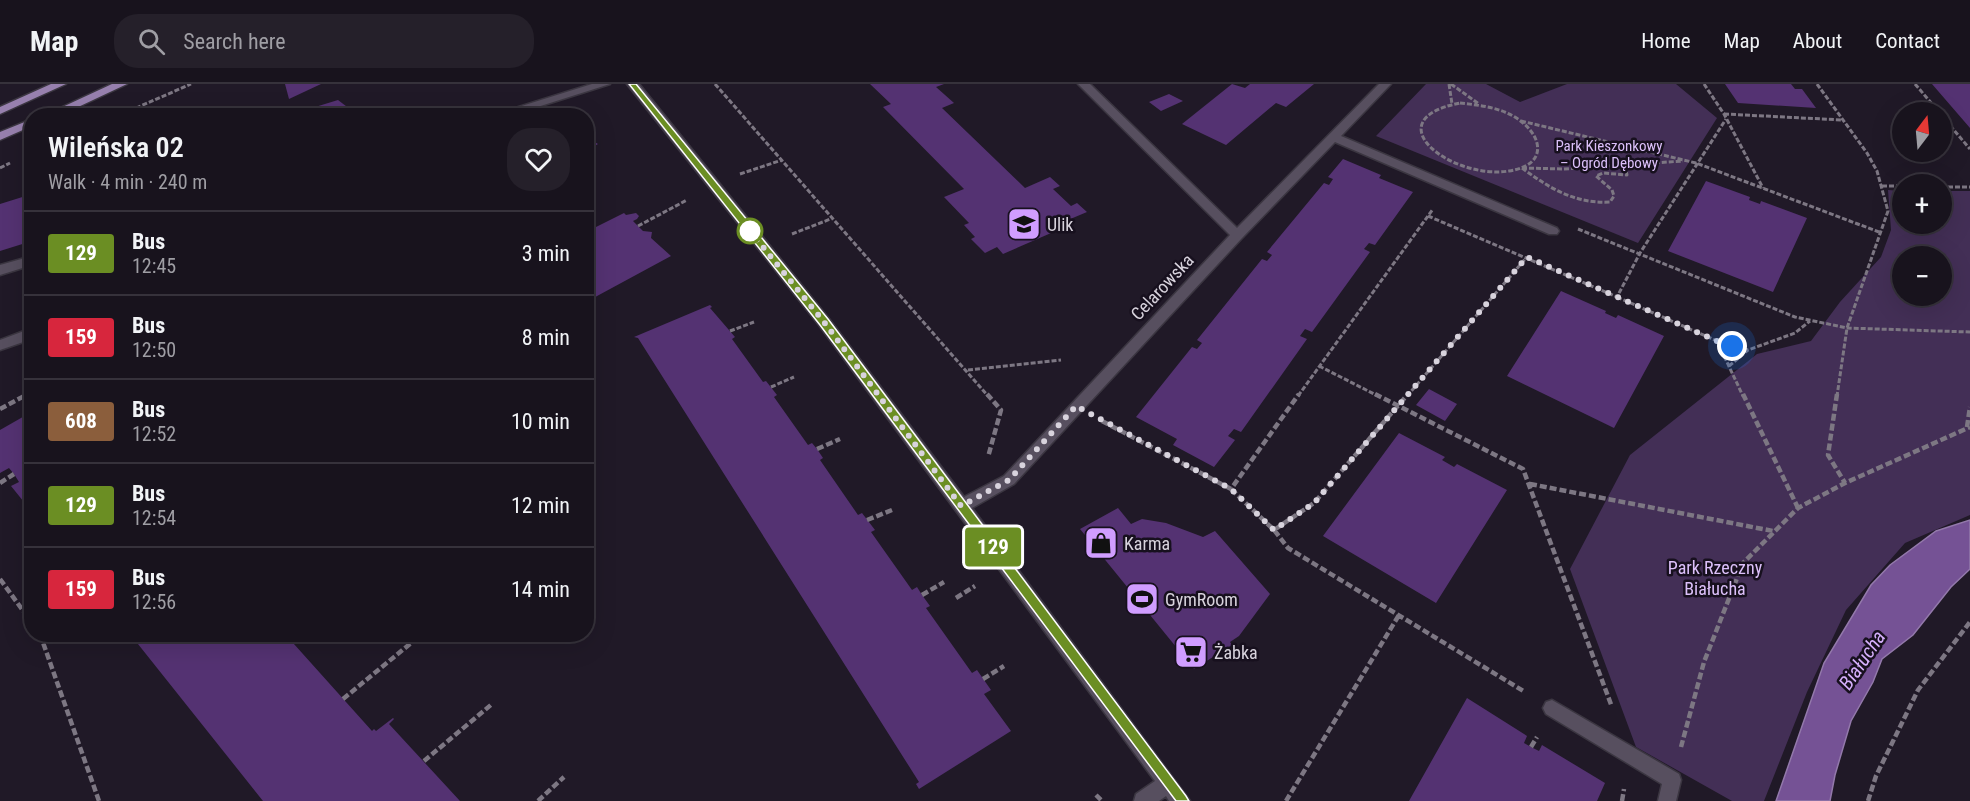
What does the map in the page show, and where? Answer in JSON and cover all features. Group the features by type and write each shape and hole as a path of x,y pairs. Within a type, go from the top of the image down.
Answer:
{"main road":[{"path":"0,111 60,84"},
{"path":"66,108 121,84"},
{"path":"0,136 24,126"}],"street":[{"path":"522,108 604,84"},
{"path":"633,84 824,322 1181,801"},
{"path":"1084,84 1238,235"},
{"name":"Celarowska","path":"961,506 1009,480 1076,406 1332,136 1385,84"},
{"path":"1332,136 1553,231"},
{"path":"0,270 24,262"},
{"path":"0,345 24,336"},
{"path":"1552,708 1672,780 1667,801"},
{"path":"1143,801 1167,784"}],"path":[{"path":"136,108 191,84"},
{"path":"715,84 1002,410 988,457"},
{"path":"1450,84 1452,104"},
{"path":"1450,84 1479,104"},
{"path":"1704,84 1724,114 1763,188"},
{"path":"1817,84 1867,153 1877,171 1888,211 1847,328 1828,455 1845,483"},
{"path":"1915,84 1930,102"},
{"path":"1522,168 1533,161 1539,152 1538,141 1532,131 1508,113 1479,104 1452,104 1431,111 1423,118 1420,128 1423,139 1431,150 1444,159 1478,171 1502,172 1522,168 1686,161"},
{"path":"1724,114 1844,120"},
{"path":"1617,297 1640,253 1726,119"},
{"path":"1521,121 1696,163 1879,232"},
{"path":"1952,128 1970,149"},
{"path":"712,183 782,160"},
{"path":"1522,168 1569,196 1600,203 1610,202 1614,196 1596,176 1599,173 1608,172 1618,176 1627,175 1625,165"},
{"path":"1231,489 1448,186"},
{"path":"1881,186 1892,186"},
{"path":"1952,187 1970,187"},
{"path":"639,226 687,200"},
{"path":"1428,216 1717,341 1748,350"},
{"path":"762,246 833,218"},
{"path":"1570,225 1795,317 1847,328 1970,332"},
{"path":"1274,530 1314,503 1401,406 1527,257"},
{"path":"1729,366 1748,350 1795,333 1811,320"},
{"path":"730,331 754,322"},
{"path":"1717,341 1798,508"},
{"path":"967,370 1061,360"},
{"path":"1319,366 1523,469 1629,754"},
{"path":"771,387 794,377"},
{"path":"0,409 24,396"},
{"path":"1076,406 1231,489 1274,530 1288,548 1552,708 1531,747"},
{"path":"1672,780 1704,662 1743,563 1798,508 1845,483 1969,427 1970,407"},
{"path":"817,449 840,439"},
{"path":"0,483 14,474"},
{"path":"1529,484 1773,531"},
{"path":"867,520 892,510"},
{"path":"0,579 24,612"},
{"path":"922,595 944,582"},
{"path":"956,598 975,586"},
{"path":"1286,801 1399,615"},
{"path":"1868,801 1876,776 1918,690 1970,621"},
{"path":"43,642 99,801"},
{"path":"343,699 412,642"},
{"path":"983,680 1004,666"},
{"path":"424,761 492,704"},
{"path":"538,801 564,777"},
{"path":"1096,795 1102,801"}],"green space":[{"name":"Park Kieszonkowy – Ogród Dębowy","path":"1426,84 1486,84 1520,102 1567,84 1676,84 1717,118 1638,243 1376,136"},
{"name":"Park Rzeczny Białucha","path":"1888,190 1892,190 1892,234 1952,234 1952,191 1970,191 1970,515 1905,543 1846,610 1807,692 1764,801 1732,801 1636,747 1570,569 1630,455 1757,354 1811,341 1840,302 1881,257 1891,230"}],"water":[{"name":"Białucha","path":"1970,520 1970,569 1951,587 1913,635 1882,659 1873,682 1851,721 1830,801 1776,801 1824,663 1871,585 1890,565 1936,531"}],"building":[{"path":"285,84 321,84 289,99"},
{"path":"870,84 944,84 936,87 954,103 942,108 1025,188 1050,177 1060,186 1053,189 1071,206 1077,203 1087,212 1068,220 1065,217 1051,223 1058,230 1003,254 997,247 985,253 971,239 975,237 964,225 969,223 944,197 964,189 883,107 891,104"},
{"path":"1232,84 1245,88 1250,84 1314,84 1286,107 1276,103 1226,145 1182,124"},
{"path":"1725,84 1791,84 1795,89 1802,89 1816,108 1738,103"},
{"path":"1932,84 1970,84 1970,128 1952,107 1952,102 1948,102"},
{"path":"1169,94 1183,101 1161,111 1149,102"},
{"path":"338,100 348,108 312,108"},
{"path":"1343,159 1381,175 1379,178 1413,192 1375,245 1369,243 1364,249 1370,252 1312,332 1305,329 1300,336 1307,339 1241,432 1234,429 1228,436 1235,440 1214,467 1173,445 1177,439 1136,417 1192,347 1197,349 1202,343 1197,340 1262,259 1267,261 1272,255 1267,252 1324,183 1329,185 1333,179 1328,177"},
{"path":"1706,181 1750,197 1749,200 1760,204 1761,201 1807,218 1773,292 1668,251"},
{"path":"24,196 24,244 0,251 0,204"},
{"path":"624,213 626,215 636,213 639,216 633,221 643,231 652,232 651,238 671,256 594,298 594,228"},
{"path":"1561,291 1606,311 1605,313 1616,318 1618,315 1664,336 1614,428 1507,376"},
{"path":"710,305 712,307 710,308 735,337 732,339 763,382 766,381 777,395 774,397 808,445 812,443 817,449 823,458 820,460 858,515 862,513 875,530 871,532 912,590 917,587 930,606 926,608 972,673 977,670 991,690 984,694 1011,731 919,789 916,784 919,782 638,338 634,337"},
{"path":"1429,389 1457,404 1445,421 1416,405"},
{"path":"24,416 24,502 11,486 19,482 14,474 9,468 0,473 0,430"},
{"path":"1399,433 1445,457 1442,460 1454,467 1457,464 1507,490 1436,603 1323,536"},
{"path":"1118,508 1131,524 1142,519 1166,523 1203,537 1215,531 1270,594 1239,636 1230,642 1232,645 1194,669 1080,529"},
{"path":"136,642 292,642 372,731 374,729 376,731 393,718 389,724 460,801 263,801"},
{"path":"1467,698 1527,736 1524,743 1539,751 1542,745 1605,783 1597,801 1409,801"}],"bus line":[{"name":"129","path":"633,84 824,322 1181,801"}],"place":[{"name":"Ulik","path":"1024,224"},
{"name":"Karma","path":"1101,543"},
{"name":"GymRoom","path":"1142,599"},
{"name":"Żabka","path":"1191,652"}],"route":[{"path":"750,231 824,322 961,506 1009,480 1076,406 1231,489 1274,530 1314,503 1401,406 1527,257 1732,346"}]}
